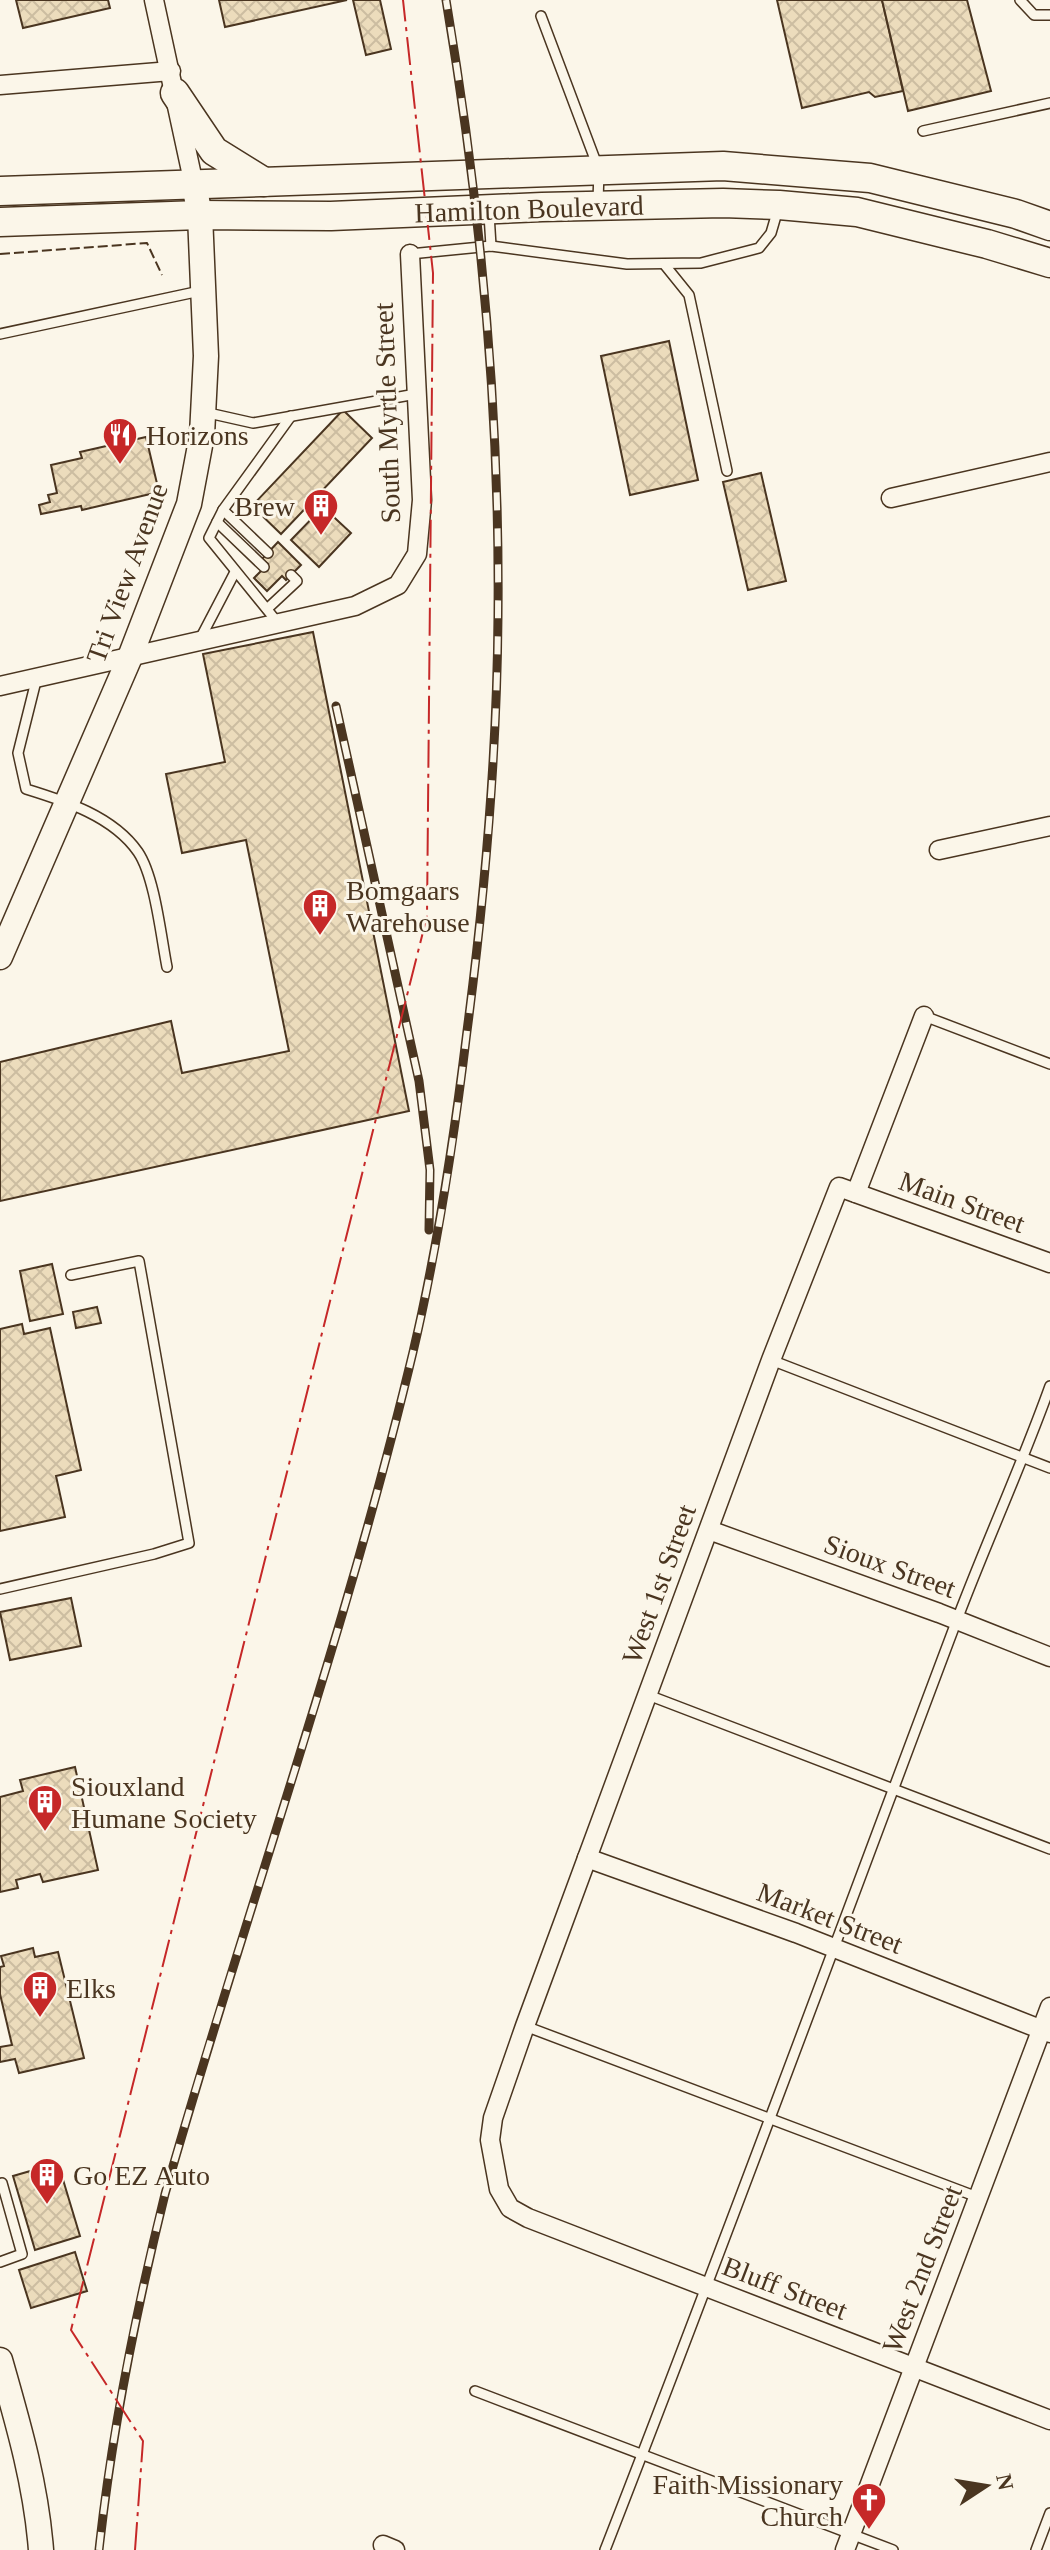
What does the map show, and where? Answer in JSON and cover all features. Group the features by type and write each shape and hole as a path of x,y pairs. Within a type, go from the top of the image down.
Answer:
{"main road":[{"path":"173,82 214,151 264,182"},
{"name":"Hamilton Boulevard","path":"0,191 723,166 870,178 1016,214 1050,226"},
{"name":"Hamilton Boulevard","path":"0,222 200,215 331,216 723,203 779,205 871,215 1050,263"}],"street":[{"name":"Tri View Avenue","path":"0,957 130,657 189,504 204,412 205,290 200,215 154,0"},
{"path":"0,85 173,82"},
{"name":"South Myrtle Street","path":"0,686 198,642 272,616 355,606 398,585 417,554 422,500 410,254"},
{"path":"891,498 1050,462"},
{"path":"939,850 1050,826"},
{"path":"856,1193 924,1016"},
{"name":"West 1st Street","path":"505,2199 494,2170 490,2140 493,2118 525,2026 771,1360 839,1187 856,1193"},
{"name":"Main Street","path":"856,1193 1050,1263"},
{"name":"Sioux Street","path":"709,1530 1050,1657"},
{"name":"Market Street","path":"587,1858 835,1949 1046,2032"},
{"name":"West 2nd Street","path":"848,2542 1046,2032 1050,2007"},
{"name":"Bluff Street","path":"505,2199 510,2208 528,2218 1050,2420"},
{"path":"0,2360 29,2460 38,2509 41,2550"}],"lane":[{"path":"1020,0 1034,15 1050,15"},
{"path":"541,16 599,170 598,206"},
{"path":"923,131 1050,103"},
{"path":"410,254 491,246 627,264 701,263 759,248 771,233 779,205"},
{"path":"488,210 491,246"},
{"path":"664,264 689,295 727,471"},
{"path":"0,334 205,290"},
{"path":"204,412 253,423 416,394"},
{"path":"291,416 223,510 209,538 272,616 287,590 297,581 291,575"},
{"path":"223,510 268,553"},
{"path":"217,522 264,567"},
{"path":"198,642 235,572"},
{"path":"277,580 287,590"},
{"path":"37,677 18,753 26,789 67,802 117,829 139,854 152,890 167,967"},
{"path":"924,1016 1050,1064"},
{"path":"0,1589 154,1554 189,1543 139,1261 71,1275"},
{"path":"771,1360 1050,1468"},
{"path":"605,2550 708,2288 956,1621 1024,1458 1050,1386"},
{"path":"648,1695 1050,1849"},
{"path":"525,2026 980,2198"},
{"path":"0,2184 22,2254 0,2262"},
{"path":"475,2391 642,2455 848,2542 893,2550"},
{"path":"1036,2550 1050,2513"}],"building":[{"path":"16,0 108,0 110,8 23,28"},
{"path":"219,0 347,0 225,27"},
{"path":"353,0 380,0 391,49 366,55"},
{"path":"777,0 882,0 903,91 875,97 869,92 802,108"},
{"path":"882,0 967,0 991,91 908,111"},
{"path":"669,341 698,480 630,495 601,356"},
{"path":"343,410 372,438 281,534 252,506"},
{"path":"146,437 159,492 82,510 81,506 41,514 39,505 50,502 48,495 57,493 51,465 82,458 80,452"},
{"path":"761,473 786,581 748,590 723,482"},
{"name":"Brew","path":"323,507 351,533 319,567 291,540"},
{"path":"278,542 301,565 286,580 282,576 267,591 254,578 268,564 262,559"},
{"name":"Bomgaars Warehouse","path":"313,632 409,1111 0,1201 0,1062 171,1021 182,1073 289,1051 246,840 182,853 166,774 225,762 203,654"},
{"path":"52,1264 63,1314 30,1321 20,1271"},
{"path":"97,1307 101,1323 76,1328 73,1312"},
{"path":"22,1324 24,1334 50,1328 81,1470 56,1476 65,1517 0,1531 0,1329"},
{"path":"71,1598 81,1646 10,1660 0,1612"},
{"name":"Siouxland Humane Society","path":"75,1767 98,1870 43,1882 40,1874 16,1880 18,1888 0,1892 0,1797 23,1791 20,1780"},
{"name":"Elks","path":"33,1948 35,1957 58,1952 84,2058 19,2073 15,2059 0,2062 0,2047 12,2045 0,1994 0,1967 4,1966 1,1956"},
{"name":"Go EZ Auto","path":"58,2163 80,2236 35,2250 13,2176"},
{"path":"75,2252 87,2291 31,2308 19,2270"}],"railway":[{"path":"99,2550 126,2371 165,2194 326,1670 386,1458 430,1272 457,1112 489,824 497,668 498,539 486,307 469,153 446,0"},
{"path":"336,706 419,1081 430,1170 429,1230"}],"fence":[{"path":"0,254 147,243 162,275"}],"power":[{"path":"135,2550 143,2441 71,2330 427,916 433,273 403,0"}],"place":[{"name":"Horizons","path":"120,466"},
{"name":"Brew","path":"321,537"},
{"name":"Bomgaars Warehouse","path":"320,937"},
{"name":"Siouxland Humane Society","path":"45,1833"},
{"name":"Elks","path":"40,2019"},
{"name":"Go EZ Auto","path":"47,2206"},
{"name":"Faith Missionary Church","path":"869,2531"}]}
